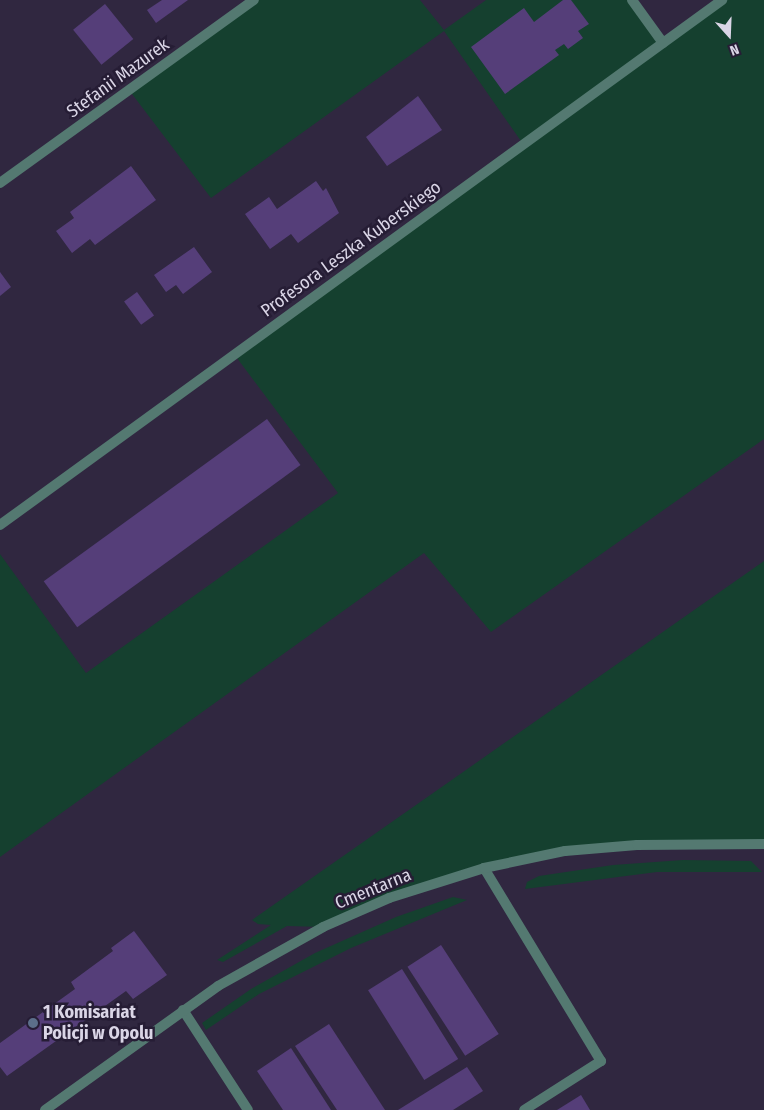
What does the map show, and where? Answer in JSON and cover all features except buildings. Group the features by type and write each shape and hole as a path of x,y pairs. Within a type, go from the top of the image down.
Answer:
{"street":[{"name":"Stefanii Mazurek","path":"0,183 254,0"},
{"path":"632,0 663,43"},
{"name":"Profesora Leszka Kuberskiego","path":"0,525 722,0"},
{"name":"Cmentarna","path":"46,1110 183,1010 259,960 323,927 389,898 484,868 598,847 764,844"},
{"path":"484,868 601,1062 524,1110"},
{"path":"183,1010 248,1110"}],"green space":[{"path":"254,0 420,0 444,30 486,0 632,0 663,43 722,0 764,0 764,439 491,632 424,553 0,857 0,554 86,673 338,493 234,354 523,144 444,31 211,198 129,90"},
{"path":"764,561 764,844 637,845 484,868 323,927 287,926 223,962 217,960 271,925 258,924 252,920"},
{"path":"683,860 751,861 762,872 657,872 525,889 527,882 539,876 613,865"},
{"path":"453,897 467,900 351,948 259,994 206,1030 202,1023 251,989 315,953 396,917"}],"place":[{"name":"1 Komisariat Policji w Opolu","path":"33,1023"}]}
